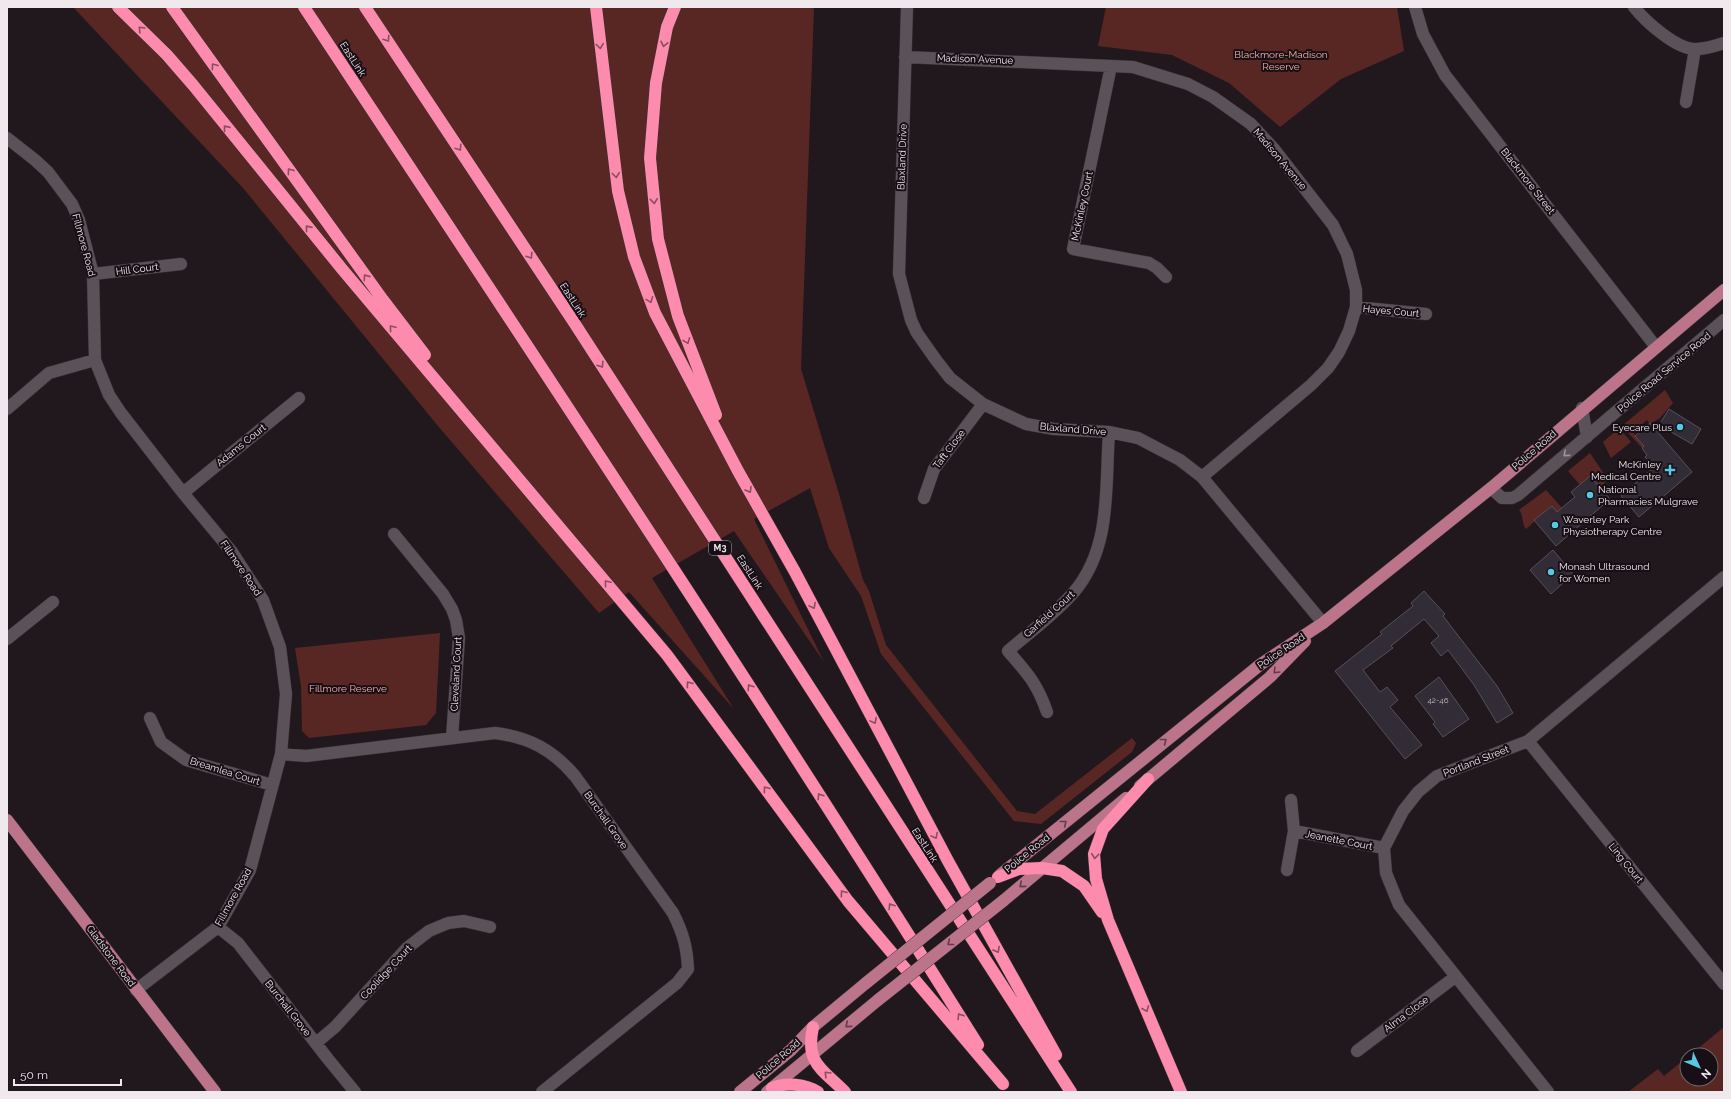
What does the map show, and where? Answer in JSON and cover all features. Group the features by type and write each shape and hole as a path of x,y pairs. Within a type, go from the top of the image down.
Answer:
{"highway":[{"path":"118,7 167,55 337,263 667,654 848,901 1005,1088"},
{"path":"172,7 383,300 507,465"},
{"name":"EastLink","path":"304,7 617,482 889,903 1005,1088"},
{"name":"EastLink","path":"365,7 575,324 1071,1092"},
{"path":"596,7 618,191 634,257 655,313 738,471 795,572 956,875 1078,1092"},
{"path":"675,7 668,27 656,83 650,158 658,239 678,316 738,471"},
{"path":"1148,779 1103,829 1094,854 1096,879 1108,920 1181,1092"},
{"path":"994,880 1019,869 1042,868 1062,871 1084,886 1108,920"},
{"path":"813,1027 810,1042 814,1062 844,1092"},
{"path":"770,1090 783,1085 795,1085 813,1089 818,1092"}],"main road":[{"name":"Police Road","path":"740,1092 791,1050 813,1027 866,983 1261,664 1323,623 1490,488 1582,408 1724,290"},
{"name":"Police Road","path":"770,1090 878,1000 1003,901 1270,677 1323,623"},
{"name":"Gladstone Road","path":"7,820 214,1092"}],"street":[{"name":"Blaxland Drive","path":"907,7 899,274 911,320 917,333 950,378 983,404 1026,424 1054,429 1109,432 1138,438 1180,460 1202,477 1323,623"},
{"name":"Blackmore Street","path":"1415,7 1423,34 1445,75 1656,347"},
{"path":"1634,7 1647,22 1675,42 1695,49 1724,43"},
{"path":"1686,102 1695,49"},
{"name":"Madison Avenue","path":"905,57 1133,68 1188,84 1218,100 1251,124 1262,135 1329,219 1343,244 1351,267 1356,290 1356,308 1339,352 1328,368 1311,385 1202,477"},
{"name":"McKinley Court","path":"1111,66 1073,249 1149,263 1157,268 1166,277"},
{"name":"Fillmore Road","path":"7,138 48,172 72,204 79,220 93,274 95,360 110,395 121,413 236,558 263,600 280,647 286,694 280,754 250,870 218,927 136,990"},
{"name":"Hill Court","path":"93,274 181,264"},
{"name":"Hayes Court","path":"1356,308 1426,314"},
{"name":"Police Road Service Road","path":"1490,488 1502,498 1512,498 1518,495 1724,320"},
{"path":"7,409 50,373 95,360"},
{"name":"Adams Court","path":"183,493 299,398"},
{"name":"Taft Close","path":"924,498 934,469 983,404"},
{"path":"1582,408 1587,437"},
{"name":"Garfield Court","path":"1047,712 1041,694 1034,681 1008,651 1074,592 1091,567 1098,550 1103,531 1109,432"},
{"name":"Cleveland Court","path":"394,534 443,594 452,609 456,620 458,638 452,738"},
{"name":"Portland Street","path":"1384,848 1403,811 1418,792 1437,776 1528,741 1724,577"},
{"path":"7,639 53,602"},
{"name":"Breamlea Court","path":"150,718 161,742 186,760 272,785"},
{"name":"Burchall Grove","path":"280,754 306,756 495,733 513,735 535,742 562,761 580,782 680,927 687,950 688,969 677,983 542,1092"},
{"name":"Ling Court","path":"1528,741 1724,984"},
{"name":"Jeanette Court","path":"1287,870 1294,831 1292,800"},
{"name":"Jeanette Court","path":"1294,831 1384,848"},
{"path":"1384,848 1386,874 1399,905 1548,1092"},
{"name":"Coolidge Court","path":"316,1044 335,1027 408,948 429,931 448,923 464,921 490,927"},
{"name":"Burchall Grove","path":"218,927 238,943 355,1092"},
{"name":"Alma Close","path":"1357,1051 1455,976"}],"green space":[{"path":"73,7 814,7 801,369 839,494 863,580 869,591 886,645 1017,811 1035,814 1132,738 1136,743 1132,752 1041,824 1014,821 881,654 861,596 829,548 810,488 754,519 824,662 734,531 652,578 734,709 629,592 599,613 438,426 243,188"},
{"name":"Blackmore-Madison Reserve","path":"1106,7 1397,7 1404,51 1341,79 1280,127 1229,83 1172,55 1098,46"},
{"path":"1665,390 1673,403 1660,418 1650,424 1647,420 1633,432 1644,446 1642,448 1622,426"},
{"path":"1619,428 1631,442 1611,458 1603,442"},
{"path":"1590,453 1608,480 1600,487 1590,476 1580,485 1568,471"},
{"path":"1546,490 1562,508 1557,512 1552,506 1526,529 1522,514 1519,510"},
{"name":"Fillmore Reserve","path":"440,633 436,713 426,725 309,738 302,731 301,686 295,648"},
{"path":"1724,1027 1724,1092 1628,1092 1658,1069 1664,1076 1679,1064 1679,1087 1719,1087 1719,1047 1700,1047"}],"building":[{"name":"Eyecare Plus","path":"1669,409 1701,429 1692,444 1659,425"},
{"name":"McKinley Medical Centre","path":"1650,423 1655,432 1656,430 1692,472 1639,517 1621,496 1654,467 1645,457 1647,455 1642,448 1644,446 1635,436"},
{"path":"1590,476 1610,499 1556,546 1534,520 1552,506 1557,512 1575,497 1571,492"},
{"name":"Monash Ultrasound for Women","path":"1553,550 1573,574 1551,594 1530,570"},
{"path":"1424,591 1445,614 1443,616 1497,686 1513,713 1497,723 1474,685 1448,650 1441,656 1431,643 1439,636 1424,619 1391,646 1393,648 1363,670 1380,692 1387,687 1398,700 1390,707 1422,745 1405,759 1335,671 1382,634 1380,632 1413,606 1411,603"},
{"path":"1439,677 1469,719 1443,737 1433,724 1435,722 1415,696"}],"place":[{"name":"Eyecare Plus","path":"1680,427"},
{"name":"McKinley Medical Centre","path":"1670,470"},
{"name":"National Pharmacies Mulgrave","path":"1590,495"},
{"name":"Waverley Park Physiotherapy Centre","path":"1555,525"},
{"name":"Monash Ultrasound for Women","path":"1551,572"}]}
